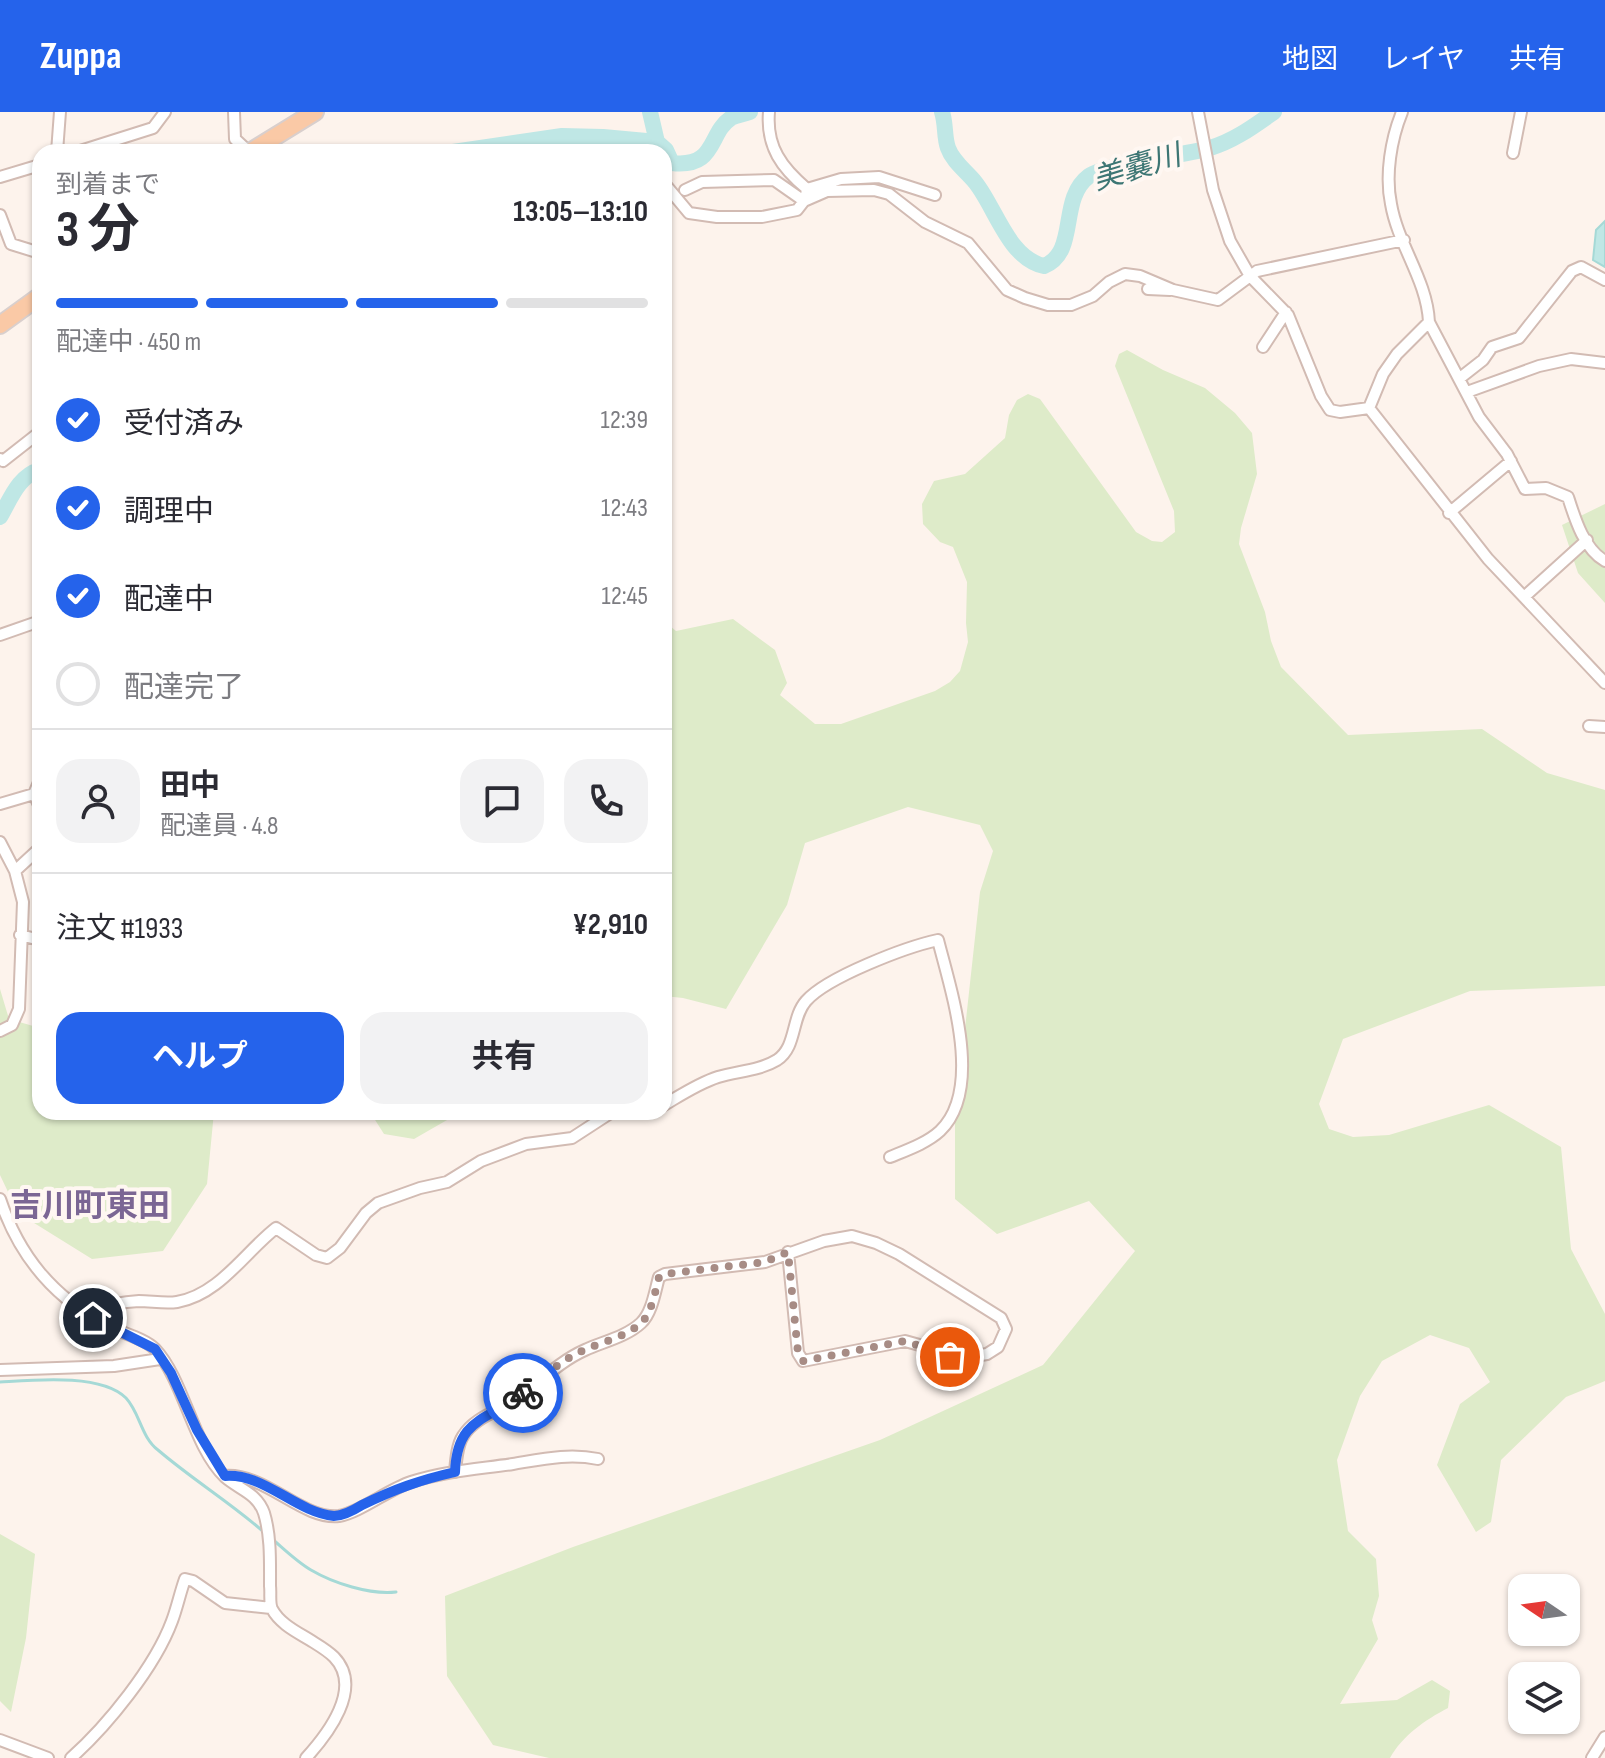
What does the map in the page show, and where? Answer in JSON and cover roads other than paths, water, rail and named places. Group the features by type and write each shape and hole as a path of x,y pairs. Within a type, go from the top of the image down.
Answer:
{"main road":[{"path":"263,144 315,112"},
{"path":"0,325 32,302"}],"street":[{"path":"58,144 60,112"},
{"path":"98,144 153,128 165,112"},
{"path":"234,112 235,139 241,144"},
{"path":"1198,112 1213,190 1230,241 1250,276 1286,312 1321,396 1330,410 1340,412 1369,408"},
{"path":"1402,112 1395,130 1390,203 1428,303 1429,322 1479,417 1511,461 1525,489 1546,488 1568,497 1576,522 1596,555 1605,561"},
{"path":"1513,153 1521,112"},
{"path":"768,117 776,158 806,195"},
{"path":"0,177 32,167"},
{"path":"672,193 689,213 717,217 762,217 797,210 806,195 841,179 879,177 935,195"},
{"path":"685,190 702,182 774,180 806,195 844,189 889,194 925,222 968,243 1007,290 1048,305 1071,305 1093,296 1109,282 1125,274 1140,276 1173,290"},
{"path":"0,215 11,244 32,251"},
{"path":"1148,289 1173,290 1218,300 1257,271 1404,240"},
{"path":"1460,378 1483,360 1492,347 1519,338 1572,271 1581,267 1605,280"},
{"path":"1263,347 1286,312"},
{"path":"1369,408 1390,364 1429,322"},
{"path":"1467,392 1539,366 1571,359 1605,363"},
{"path":"1369,408 1449,513 1605,683"},
{"path":"0,459 3,461 32,438"},
{"path":"1449,513 1511,461"},
{"path":"1524,597 1587,540"},
{"path":"0,635 32,624"},
{"path":"1589,726 1605,727"},
{"path":"0,804 32,795"},
{"path":"0,842 15,871 23,902 19,1009 12,1025 0,1031"},
{"path":"15,871 32,855"},
{"path":"20,935 32,938"},
{"path":"672,1101 717,1077 763,1067 777,1060 786,1052 806,1000 872,962 912,946 938,940 960,1036 962,1082 956,1106 939,1132 890,1157"},
{"path":"84,1312 113,1303 177,1302 197,1295 232,1269 276,1228 316,1255 327,1258 340,1248 366,1213 378,1203 447,1182 481,1161 526,1144 572,1138 600,1120"},
{"path":"0,1199 11,1232 53,1288 84,1312 155,1349 171,1373 197,1430 225,1476 254,1495 265,1517 271,1608 284,1623 335,1658 346,1681 338,1713 328,1733 306,1758"},
{"path":"455,1472 461,1438 467,1431 481,1418 512,1402 551,1370 582,1351 622,1335 642,1323 649,1311 659,1277 665,1274 765,1262 788,1252 824,1241 852,1236 876,1243 991,1310 1001,1318 1006,1329 998,1347 987,1354 963,1358 936,1353 905,1341 803,1361 798,1353 788,1252"},
{"path":"0,1370 114,1366 160,1359"},
{"path":"225,1476 238,1475 251,1479 314,1511 337,1516 411,1482 455,1472 552,1457 577,1455 598,1459"},
{"path":"71,1758 98,1734 157,1653 171,1624 185,1579 193,1581 225,1603 271,1608"},
{"path":"1592,1758 1605,1737"},
{"path":"0,1740 48,1758"}],"water":[{"path":"1605,221 1605,267 1593,260 1596,230"}],"waterway":[{"path":"650,112 657,142"},
{"name":"美嚢川","path":"672,163 697,160 710,148 724,124 731,118 750,112"},
{"name":"美嚢川","path":"942,112 947,144 953,158 983,193 1012,243 1032,261 1044,266 1055,259 1061,249 1074,198 1089,176 1112,167 1219,145 1244,133 1274,112"},
{"name":"美嚢川","path":"508,144 562,136 659,144"},
{"name":"美嚢川","path":"0,517 21,483 32,474"},
{"path":"0,1382 84,1381 115,1390 131,1404 152,1445 265,1533"},
{"path":"271,1538 306,1567 330,1579 363,1590 396,1592"}],"district":[{"name":"吉川町東田","path":"90,1206"}]}
